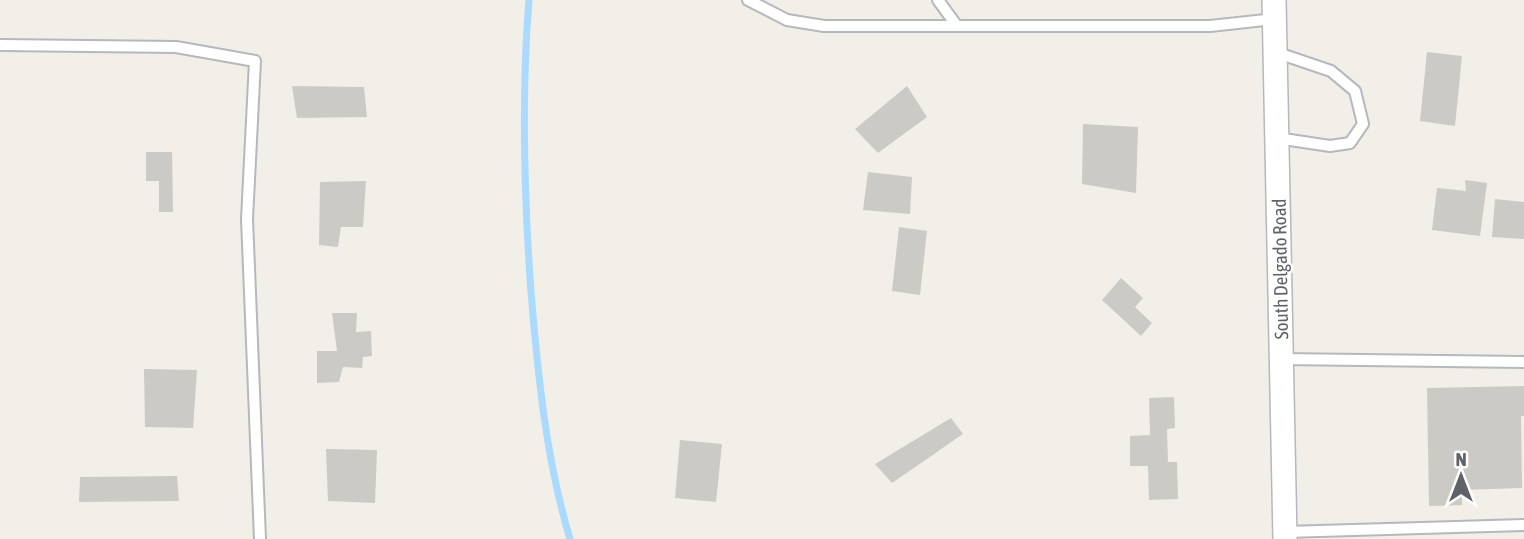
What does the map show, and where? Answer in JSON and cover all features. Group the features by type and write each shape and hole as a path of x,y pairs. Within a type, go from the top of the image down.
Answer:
{"street":[{"name":"South Delgado Road","path":"1274,10 1285,535"}],"lane":[{"path":"748,0 787,20 824,26 1210,26 1274,10"},
{"path":"938,0 957,26"},
{"path":"0,45 176,47 256,61 247,219 260,539"},
{"path":"1275,52 1331,71 1355,91 1363,124 1350,143 1330,146 1277,138"},
{"path":"1281,359 1524,362"},
{"path":"1285,535 1524,525"}],"building":[{"path":"1427,52 1462,56 1455,126 1420,121"},
{"path":"292,86 364,87 367,117 297,118"},
{"path":"907,86 927,117 878,153 855,129"},
{"path":"1083,124 1138,127 1136,193 1082,184"},
{"path":"146,152 172,152 173,212 159,212 159,181 146,181"},
{"path":"868,172 912,177 910,214 863,210"},
{"path":"1465,180 1487,183 1480,236 1432,230 1437,188 1466,191"},
{"path":"366,181 363,227 341,227 338,247 319,245 320,182"},
{"path":"1495,199 1524,202 1524,239 1492,237"},
{"path":"899,227 927,231 920,295 892,291"},
{"path":"1121,278 1143,298 1135,307 1152,323 1141,336 1102,300"},
{"path":"332,313 357,313 356,332 371,331 372,356 363,357 362,368 343,367 339,382 317,383 317,351 337,351"},
{"path":"144,369 197,370 193,428 145,427"},
{"path":"1524,386 1524,416 1521,416 1522,488 1462,490 1462,505 1429,506 1427,388"},
{"path":"1174,397 1175,428 1167,429 1168,462 1177,462 1178,499 1149,500 1148,466 1130,466 1130,436 1150,435 1149,398"},
{"path":"951,418 963,434 892,483 875,464"},
{"path":"680,440 722,444 716,502 675,498"},
{"path":"326,449 377,450 375,503 328,501"},
{"path":"177,476 179,501 79,502 80,477"}],"waterway":[{"path":"529,0 524,146 531,292 549,448 570,539"}]}
